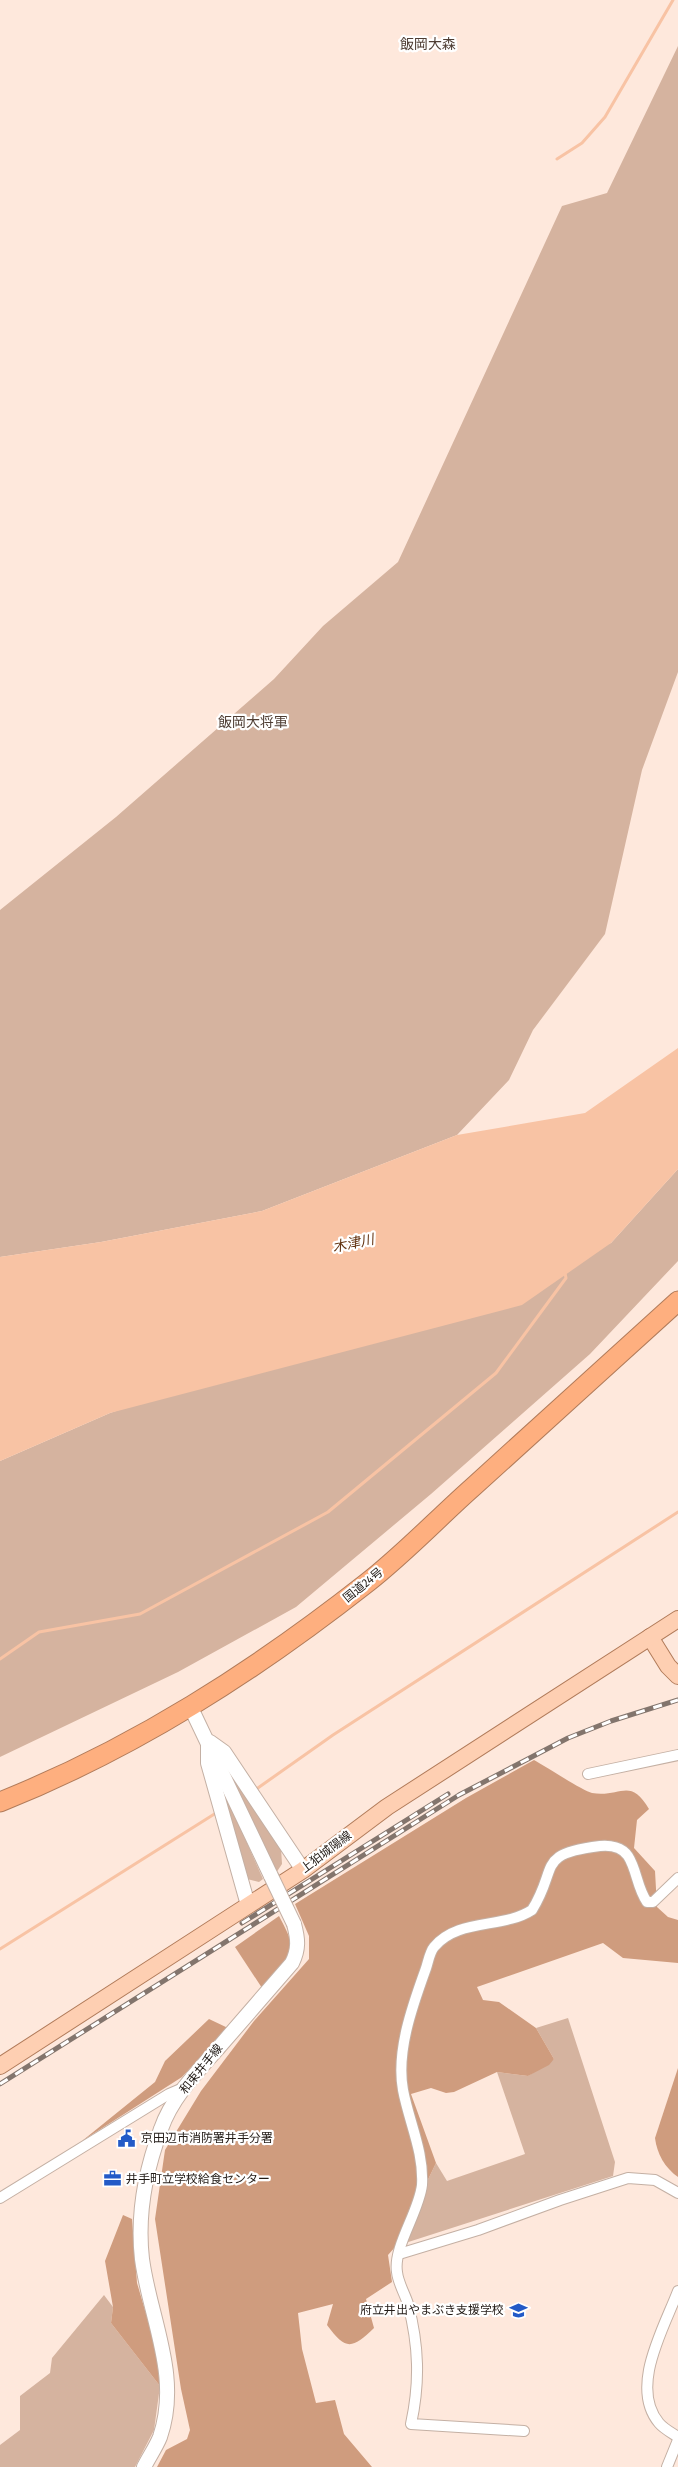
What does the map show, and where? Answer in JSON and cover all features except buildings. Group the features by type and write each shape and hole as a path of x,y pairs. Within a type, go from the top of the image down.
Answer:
{"highway":[{"name":"国道24号","path":"4,1802 98,1759 191,1708 285,1645 370,1580 678,1301"}],"main road":[{"name":"上狛城陽線","path":"0,2066 303,1870 388,1807 678,1619"},
{"path":"650,1637 668,1666 678,1676"},
{"name":"和束井手線","path":"144,2467 159,2438 167,2410 167,2378 163,2345 142,2259 141,2221 145,2185 152,2156 162,2126 183,2088 292,1963 297,1954 298,1940 294,1924 208,1740 191,1708"},
{"path":"208,1740 224,1752 303,1870"},
{"path":"208,1740 208,1763 248,1905"}],"street":[{"path":"588,1774 678,1755"},
{"path":"524,2431 411,2424 418,2394 417,2345 408,2304 396,2271 399,2254 419,2202 423,2164 403,2088 401,2065 418,1992 433,1948 445,1937 462,1930 512,1918 532,1910 550,1866 558,1856 566,1852 606,1846 621,1849 630,1861 642,1895 647,1902 653,1902 678,1878"},
{"path":"0,2198 145,2109 183,2088"},
{"path":"399,2254 478,2230 628,2178 655,2180 678,2193"},
{"path":"668,2467 678,2438 660,2425 649,2404 646,2386 649,2366 678,2291"}],"shaded area":[{"path":"678,46 678,672 642,770 605,934 533,1030 509,1080 457,1135 262,1211 101,1242 0,1257 0,910 116,817 274,679 323,626 398,562 562,206 607,193"},
{"path":"678,1169 678,1261 590,1354 431,1494 296,1607 178,1672 0,1757 0,1461 110,1413 611,1243"},
{"path":"534,1760 592,1793 602,1794 624,1790 636,1793 642,1799 649,1809 637,1820 634,1848 655,1871 657,1907 668,1917 678,1920 678,1963 623,1958 603,1943 477,1987 483,2000 499,2002 536,2028 554,2059 549,2065 528,2076 497,2072 454,2092 446,2093 431,2088 411,2094 436,2163 396,2246 388,2255 392,2282 366,2299 374,2328 360,2340 349,2344 339,2339 327,2325 333,2304 298,2313 302,2349 316,2403 335,2400 344,2434 372,2467 157,2467 166,2450 187,2439 190,2430 181,2389 155,2219 165,2150 201,2091 254,2021 309,1959 309,1936 295,1904 466,1798"},
{"path":"224,1763 281,1848 282,1864 276,1873"},
{"path":"227,1798 263,1879 259,1882 247,1879 222,1802"},
{"path":"279,1916 290,1939 290,1952 284,1964 262,1988 235,1947"},
{"path":"568,2018 615,2162 613,2176 396,2246 436,2163 447,2181 525,2154 497,2072 528,2076 554,2059 536,2028"},
{"path":"209,2019 228,2028 182,2077 82,2141 155,2082 165,2061"},
{"path":"678,2068 678,2177 662,2160 655,2138"},
{"path":"123,2215 132,2219 137,2283 155,2344 160,2386 111,2323 113,2307 105,2261"},
{"path":"104,2295 113,2307 111,2323 160,2386 154,2430 135,2467 0,2467 0,2445 20,2430 20,2396 50,2373 52,2358"}],"water":[{"name":"木津川","path":"678,1048 678,1169 611,1243 522,1305 110,1413 0,1461 0,1257 101,1242 262,1211 457,1135 585,1113"}],"waterway":[{"path":"557,159 582,143 605,117 673,0"},
{"path":"0,1659 39,1632 140,1614 328,1512 496,1373 566,1278 565,1273"},
{"path":"255,1790 333,1735 678,1512"},
{"path":"0,1949 216,1813"}],"railway":[{"path":"0,2084 459,1795 568,1738 611,1721 678,1700"},
{"path":"242,1923 448,1794"}],"place":[{"name":"京田辺市消防署井手分署","path":"127,2138"},
{"name":"井手町立学校給食センター","path":"112,2179"},
{"name":"府立井出やまぶき支援学校","path":"518,2310"}],"district":[{"name":"飯岡大森","path":"428,44"},
{"name":"飯岡大将軍","path":"253,722"}]}
